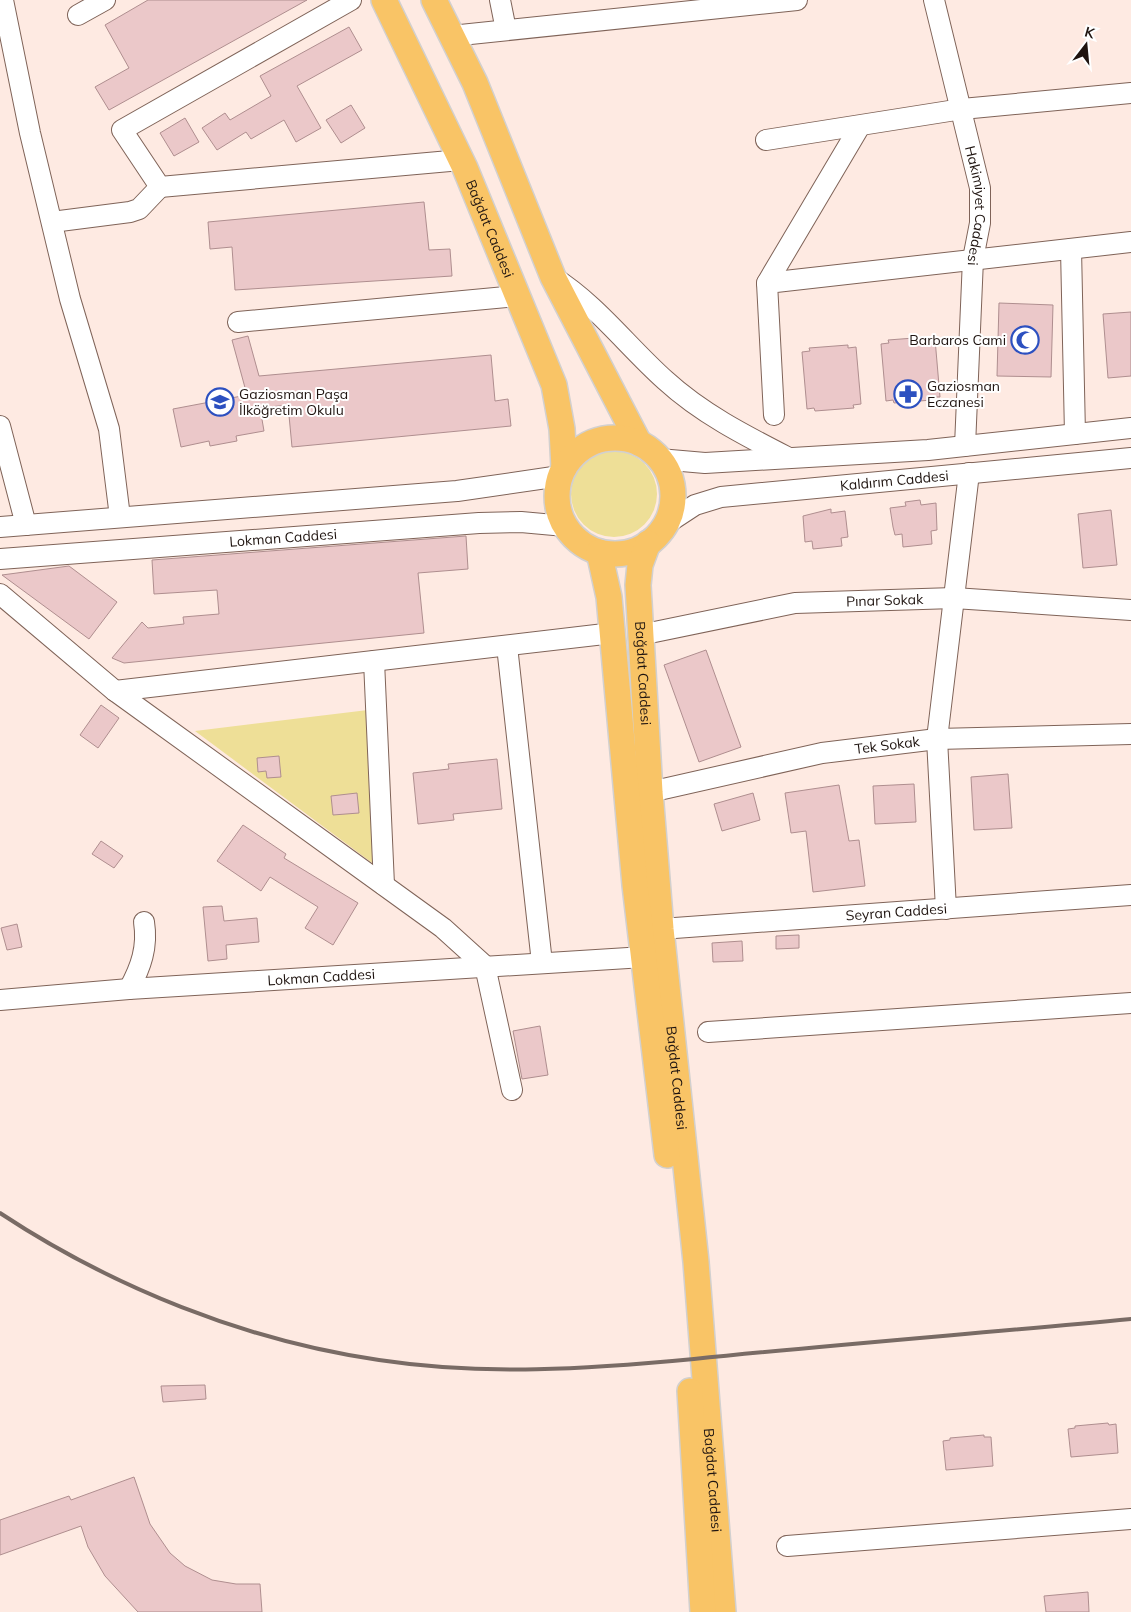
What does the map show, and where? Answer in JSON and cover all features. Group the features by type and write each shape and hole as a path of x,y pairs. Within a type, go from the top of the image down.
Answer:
{"main road":[{"name":"Bağdat Caddesi","path":"384,0 462,160 554,385 562,429 562,472"},
{"path":"434,0 475,83 553,277 639,443 659,459 668,474 672,491 672,508 666,524 648,543 624,553 599,552 576,539 565,526 557,501 562,472 581,449 596,441 622,439 639,443"},
{"name":"Bağdat Caddesi","path":"648,543 638,574 650,792 661,929 696,1262 723,1612"},
{"name":"Bağdat Caddesi","path":"599,552 609,598 613,633 644,956 684,1297 703,1612"}],"street":[{"path":"3,0 30,133 70,300 109,430 120,517"},
{"path":"78,15 105,0"},
{"path":"160,187 122,130 351,0"},
{"path":"500,0 506,30"},
{"path":"451,36 797,0"},
{"name":"Hakimiyet Caddesi","path":"934,0 980,188 980,223 973,259 965,446"},
{"path":"766,140 962,109 1131,93"},
{"path":"774,415 768,282 860,126"},
{"path":"52,222 130,212 138,209 160,187 462,160"},
{"path":"768,282 1131,242"},
{"path":"1071,248 1075,434"},
{"path":"553,277 577,292 641,358 683,395 742,434 787,457"},
{"path":"238,322 517,296"},
{"path":"0,426 26,525"},
{"name":"Kaldırım Caddesi","path":"659,459 705,463 928,450 1131,428"},
{"name":"Kaldırım Caddesi","path":"666,524 695,505 721,497 1131,458"},
{"path":"0,527 457,491 562,472"},
{"path":"946,909 937,739 969,473"},
{"name":"Lokman Caddesi","path":"0,559 494,522 521,522 565,526"},
{"path":"0,594 115,692 443,928 485,966 512,1090"},
{"name":"Pınar Sokak","path":"640,635 795,603 954,598 1131,610"},
{"path":"115,692 613,633"},
{"path":"507,646 542,963"},
{"path":"374,661 384,886"},
{"name":"Tek Sokak","path":"650,792 822,753 937,739 1131,734"},
{"name":"Seyran Caddesi","path":"661,929 1131,895"},
{"path":"129,989 145,950 144,922"},
{"name":"Lokman Caddesi","path":"0,1000 129,989 644,956"},
{"path":"708,1032 1131,1002"},
{"path":"787,1546 1131,1519"}],"shaded area":[{"path":"614,451 630,454 638,458 650,470 654,478 657,494 654,510 650,518 638,530 630,534 614,537 598,534 590,530 578,518 574,510 571,494 574,478 578,470 590,458 598,454"},
{"path":"368,710 383,871 195,731"}],"building":[{"path":"148,0 307,0 109,110 95,87 129,68 105,25"},
{"path":"349,27 362,50 297,86 321,128 296,142 284,120 251,139 246,132 217,150 202,128 225,113 230,120 271,96 260,76"},
{"path":"351,105 365,128 341,143 326,120"},
{"path":"185,118 199,142 174,156 160,133"},
{"path":"424,202 429,250 450,249 452,276 235,290 232,247 210,249 208,222"},
{"name":"Barbaros Cami","path":"999,303 1053,305 1051,377 997,376"},
{"path":"1131,312 1131,376 1108,378 1103,314"},
{"path":"248,336 259,376 491,355 495,401 508,399 511,426 292,447 288,405 260,408 264,431 236,436 237,441 210,446 209,441 181,447 173,409 247,395 232,340"},
{"path":"927,337 927,340 935,339 940,397 932,397 932,400 894,403 893,400 886,401 881,344 889,343 888,340"},
{"path":"848,345 848,348 856,347 861,404 853,405 854,408 815,411 814,408 807,409 802,352 810,351 809,348"},
{"path":"920,500 921,505 936,503 937,530 931,531 932,544 903,547 902,534 895,535 890,508 906,506 905,502"},
{"path":"831,509 831,513 845,511 848,537 841,538 842,546 813,549 812,541 805,542 803,516"},
{"path":"1111,510 1117,565 1083,568 1078,514"},
{"path":"466,536 468,569 418,573 424,633 124,663 112,658 142,622 148,628 184,624 183,617 219,614 217,590 154,594 152,560"},
{"path":"69,566 117,602 89,639 2,575"},
{"path":"706,650 741,747 699,762 664,665"},
{"path":"101,705 119,718 98,748 80,735"},
{"path":"279,756 281,777 267,778 266,771 258,772 257,758"},
{"path":"497,759 502,809 453,814 454,820 418,824 413,773 449,769 448,764"},
{"path":"1008,774 1012,828 974,830 971,777"},
{"path":"914,784 916,822 875,824 873,786"},
{"path":"839,785 849,841 859,840 865,886 813,892 806,831 791,833 785,793"},
{"path":"357,793 359,813 333,815 331,796"},
{"path":"753,793 760,820 722,831 714,804"},
{"path":"243,825 286,854 284,858 358,903 333,945 305,928 318,907 270,877 261,891 217,861"},
{"path":"101,841 123,856 114,868 92,854"},
{"path":"222,906 224,921 257,918 259,942 226,945 227,959 208,961 203,907"},
{"path":"17,924 22,947 7,950 1,928"},
{"path":"799,935 799,948 776,949 776,936"},
{"path":"742,941 743,961 713,962 712,943"},
{"path":"540,1026 548,1075 522,1079 513,1031"},
{"path":"205,1385 206,1399 163,1402 161,1386"},
{"path":"1108,1423 1109,1425 1116,1424 1118,1453 1071,1457 1068,1429 1075,1428 1075,1426"},
{"path":"984,1435 984,1437 991,1437 993,1466 946,1470 943,1441 950,1440 950,1438"},
{"path":"134,1477 150,1524 170,1553 185,1566 212,1580 236,1584 260,1584 262,1612 138,1612 105,1576 88,1547 81,1526 0,1555 0,1520 69,1496 71,1500"},
{"path":"1088,1592 1089,1612 1046,1612 1044,1596"}],"railway":[{"path":"0,1213 88,1265 134,1287 230,1325 329,1351 418,1365 497,1369 615,1366 1131,1319"}],"place":[{"name":"Barbaros Cami","path":"1025,340"},
{"name":"Gaziosman Eczanesi","path":"908,394"},
{"name":"Gaziosman Paşa İlköğretim Okulu","path":"220,402"}]}
